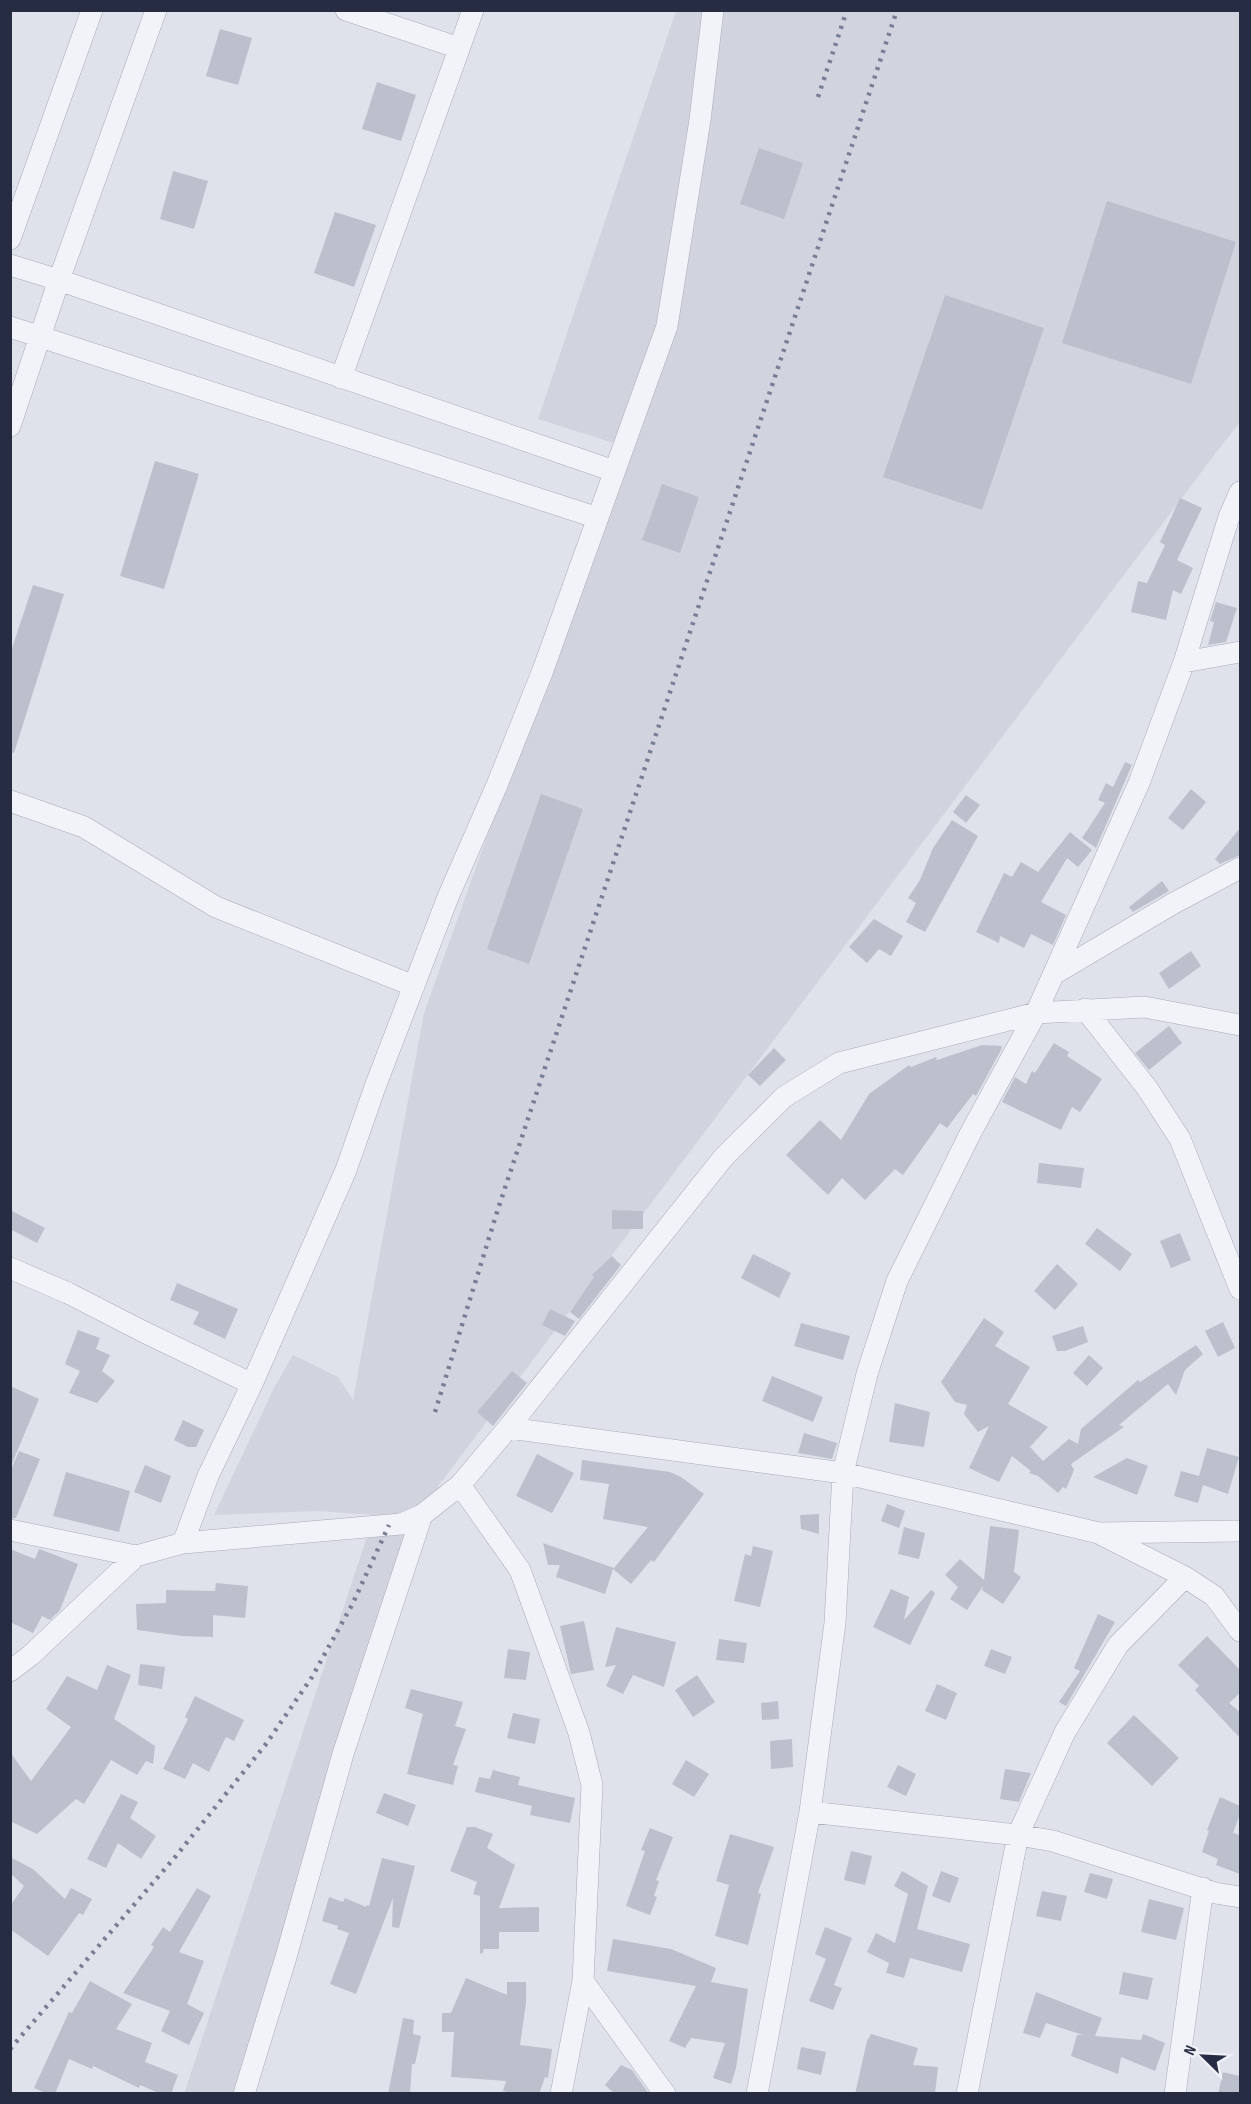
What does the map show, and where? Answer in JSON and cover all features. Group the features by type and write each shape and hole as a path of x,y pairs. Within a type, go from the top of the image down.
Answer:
{"street":[{"path":"10,239 92,10"},
{"path":"10,426 59,279 156,10"},
{"path":"346,10 459,48"},
{"path":"341,378 473,10"},
{"path":"183,1543 208,1476 252,1384 346,1170 375,1087 448,897 497,785 543,670 667,326 700,120 713,10"},
{"path":"10,265 59,279 614,471"},
{"path":"10,327 598,518"},
{"path":"757,2094 810,1812 835,1623 843,1473 867,1374 897,1281 971,1132 1036,1013 1138,783 1184,662 1229,517 1240,492"},
{"path":"1184,662 1240,652"},
{"path":"10,801 84,827 216,907 414,986"},
{"path":"1054,974 1174,903 1240,868"},
{"path":"10,1530 136,1556 183,1543 401,1524 422,1515 460,1485 723,1158 784,1097 839,1063 1036,1013 1144,1007 1240,1025"},
{"path":"1085,1009 1147,1089 1180,1139 1240,1289"},
{"path":"10,1268 68,1293 252,1384"},
{"path":"508,1428 843,1473 1099,1533 1185,1577 1214,1596 1240,1631"},
{"path":"460,1485 520,1570 579,1733 592,1785 583,1981 561,2094"},
{"path":"244,2094 286,1957 343,1754 422,1515"},
{"path":"1099,1533 1240,1531"},
{"path":"10,1671 31,1655 136,1556"},
{"path":"967,2094 1018,1835 1065,1732 1118,1645 1185,1577"},
{"path":"810,1812 1018,1835 1053,1841 1230,1897 1240,1897"},
{"path":"1175,2094 1203,1888"},
{"path":"583,1981 665,2094"}],"shaded area":[{"path":"676,11 1240,11 1240,422 439,1485 245,2093 184,2094 374,1515 318,1511 214,1515 275,1386 293,1355 338,1377 353,1400 424,1013 626,447 538,419"}],"building":[{"path":"220,29 252,38 238,85 206,76"},
{"path":"377,82 416,95 401,141 362,129"},
{"path":"759,148 803,163 784,219 740,204"},
{"path":"173,171 208,181 194,229 160,219"},
{"path":"1107,201 1236,242 1191,384 1062,343"},
{"path":"335,212 376,225 354,287 314,273"},
{"path":"945,295 1044,328 982,510 883,477"},
{"path":"155,461 199,474 164,589 120,576"},
{"path":"662,484 699,497 680,553 642,540"},
{"path":"1180,498 1202,508 1177,560 1193,568 1181,594 1173,590 1166,620 1131,612 1138,581 1147,583 1165,545 1160,542"},
{"path":"33,585 64,594 14,753 10,752 10,654"},
{"path":"1216,602 1237,608 1226,642 1208,645 1214,622 1210,621"},
{"path":"1125,762 1132,765 1096,848 1082,838 1105,803 1098,800 1106,783 1113,787"},
{"path":"1191,789 1206,802 1183,830 1168,818"},
{"path":"541,794 583,809 529,964 487,949"},
{"path":"966,795 980,805 966,823 953,812"},
{"path":"952,820 978,836 925,932 906,922 916,903 908,898 920,880 933,848"},
{"path":"1240,828 1240,855 1220,864 1215,859"},
{"path":"1070,832 1092,850 1078,867 1067,858 1041,902 1066,915 1053,945 1031,934 1024,948 1000,936 999,943 976,932 1004,873 1012,877 1021,862 1038,872"},
{"path":"1162,881 1169,891 1133,912 1129,907"},
{"path":"874,919 903,936 891,956 879,949 867,963 849,947"},
{"path":"1191,951 1201,966 1169,989 1159,973"},
{"path":"1169,1026 1182,1043 1149,1070 1135,1053"},
{"path":"1054,1043 1069,1052 1067,1056 1102,1079 1080,1112 1072,1107 1061,1130 1002,1102 1015,1077 1026,1084 1032,1071 1035,1073"},
{"path":"982,1045 1002,1046 976,1096 973,1094 947,1128 940,1123 903,1175 895,1169 865,1200 842,1178 828,1195 786,1155 820,1120 841,1140 869,1094 909,1065 911,1067 936,1057 937,1060"},
{"path":"774,1048 786,1060 760,1086 748,1075"},
{"path":"1039,1163 1084,1168 1081,1188 1037,1183"},
{"path":"10,1210 45,1228 37,1243 10,1229"},
{"path":"612,1210 643,1211 643,1229 612,1229"},
{"path":"1097,1228 1132,1254 1120,1271 1085,1244"},
{"path":"1180,1233 1191,1260 1171,1268 1160,1241"},
{"path":"753,1254 791,1273 779,1298 741,1278"},
{"path":"612,1256 621,1265 579,1319 570,1312 594,1277 592,1275"},
{"path":"1057,1264 1078,1284 1055,1310 1034,1291"},
{"path":"177,1283 238,1309 225,1339 193,1324 199,1312 170,1300"},
{"path":"550,1309 575,1321 565,1336 542,1325"},
{"path":"984,1318 1004,1332 995,1346 1030,1367 1008,1404 1048,1427 1030,1447 1043,1461 1069,1439 1078,1444 1081,1429 1138,1380 1140,1382 1196,1345 1203,1354 1185,1370 1176,1395 1168,1384 1119,1425 1124,1427 1071,1464 1074,1470 1066,1489 1063,1487 1058,1493 1038,1476 1029,1473 1031,1471 1012,1456 999,1482 969,1468 989,1426 978,1432 964,1414 967,1405 955,1402 941,1382"},
{"path":"1223,1322 1235,1348 1218,1357 1205,1331"},
{"path":"801,1323 850,1336 843,1360 794,1346"},
{"path":"1083,1326 1088,1342 1065,1351 1057,1351 1052,1336"},
{"path":"78,1330 100,1338 96,1349 110,1355 102,1371 115,1381 97,1403 69,1393 80,1371 65,1364"},
{"path":"1089,1355 1103,1368 1087,1386 1073,1373"},
{"path":"512,1371 527,1383 493,1426 477,1412"},
{"path":"772,1376 823,1397 813,1422 762,1401"},
{"path":"10,1386 39,1399 11,1466 10,1466"},
{"path":"895,1403 930,1412 924,1447 889,1442"},
{"path":"183,1420 204,1430 196,1447 188,1447 174,1440"},
{"path":"804,1433 837,1443 832,1459 798,1453"},
{"path":"1207,1448 1239,1457 1228,1494 1203,1485 1198,1503 1174,1496 1181,1471 1199,1476"},
{"path":"19,1451 40,1459 16,1518 10,1518 10,1472"},
{"path":"537,1454 574,1473 552,1513 516,1496"},
{"path":"1127,1458 1148,1466 1137,1495 1093,1477"},
{"path":"582,1460 670,1472 704,1494 654,1562 651,1560 631,1584 613,1569 605,1594 556,1577 560,1565 548,1565 543,1543 614,1568 648,1527 603,1519 609,1484 580,1480"},
{"path":"145,1465 171,1476 161,1503 134,1492"},
{"path":"66,1472 130,1491 119,1532 53,1516"},
{"path":"887,1504 905,1511 899,1528 881,1521"},
{"path":"819,1514 819,1534 801,1529 800,1515"},
{"path":"990,1526 1019,1530 1014,1572 1021,1577 1003,1604 982,1590 983,1586 967,1610 950,1599 958,1587 945,1575 960,1559 984,1580"},
{"path":"904,1527 925,1533 919,1559 898,1554"},
{"path":"753,1546 773,1551 760,1607 734,1601 745,1554 751,1556"},
{"path":"10,1549 35,1559 39,1549 78,1564 60,1610 50,1620 42,1616 33,1633 10,1622"},
{"path":"216,1583 248,1586 245,1618 213,1615 213,1637 182,1636 137,1630 136,1604 166,1603 166,1590 215,1591"},
{"path":"891,1589 909,1597 904,1620 931,1590 935,1593 910,1645 873,1627"},
{"path":"1098,1614 1115,1622 1066,1706 1059,1702 1080,1671 1074,1668"},
{"path":"584,1621 594,1670 571,1674 560,1626"},
{"path":"616,1627 676,1642 664,1687 633,1675 623,1694 606,1686 616,1665 605,1667"},
{"path":"1207,1636 1240,1670 1240,1693 1229,1703 1240,1712 1240,1738 1195,1690 1199,1686 1178,1665"},
{"path":"719,1639 747,1643 744,1663 716,1660"},
{"path":"508,1649 530,1652 526,1680 504,1678"},
{"path":"991,1649 1012,1657 1005,1674 984,1666"},
{"path":"140,1664 165,1667 162,1689 138,1685"},
{"path":"107,1665 131,1675 114,1719 155,1746 153,1764 146,1761 137,1775 111,1760 84,1804 76,1799 37,1834 10,1821 10,1752 31,1781 71,1727 46,1709 67,1676 97,1690"},
{"path":"697,1675 715,1702 693,1717 675,1690"},
{"path":"937,1684 957,1693 946,1720 925,1711"},
{"path":"411,1689 463,1702 455,1726 466,1729 453,1765 458,1766 453,1785 407,1774 423,1714 405,1708"},
{"path":"195,1696 244,1720 234,1741 226,1737 209,1772 193,1763 185,1779 163,1769 188,1719 185,1717"},
{"path":"778,1701 779,1719 762,1720 761,1703"},
{"path":"513,1713 540,1719 535,1744 507,1738"},
{"path":"1134,1715 1179,1758 1152,1786 1107,1743"},
{"path":"792,1739 793,1767 771,1769 770,1741"},
{"path":"686,1760 709,1774 694,1797 672,1784"},
{"path":"898,1765 916,1774 906,1796 887,1787"},
{"path":"1005,1769 1031,1773 1019,1802 1000,1799"},
{"path":"493,1770 520,1777 518,1785 575,1798 570,1823 530,1815 532,1806 475,1792 479,1777 490,1779"},
{"path":"384,1793 416,1805 408,1826 376,1813"},
{"path":"121,1794 138,1802 130,1818 156,1836 141,1859 118,1843 106,1868 87,1859"},
{"path":"1220,1797 1240,1806 1240,1814 1233,1833 1240,1835 1240,1874 1216,1865 1218,1859 1202,1852 1209,1831 1207,1830"},
{"path":"467,1827 475,1827 493,1834 487,1848 515,1865 499,1908 539,1907 539,1932 499,1932 499,1949 484,1949 482,1954 480,1953 480,1896 473,1894 477,1882 450,1871"},
{"path":"650,1828 673,1837 656,1880 659,1881 654,1896 657,1897 650,1915 626,1906 645,1851 641,1850"},
{"path":"730,1834 774,1847 758,1893 761,1894 748,1945 715,1936 729,1885 716,1881"},
{"path":"851,1851 872,1856 865,1885 844,1880"},
{"path":"10,1857 33,1869 65,1899 71,1888 92,1899 83,1915 79,1913 48,1956 10,1929 10,1906 24,1886 10,1873"},
{"path":"382,1858 415,1866 399,1928 392,1927 393,1898 356,1994 330,1984 349,1933 337,1929 338,1926 322,1921 329,1897 343,1902 345,1898 366,1907 366,1905 369,1906"},
{"path":"902,1871 928,1886 917,1929 970,1944 962,1972 910,1958 904,1978 886,1973 889,1963 867,1952 876,1933 895,1943 908,1894 894,1886"},
{"path":"941,1871 959,1878 950,1903 932,1896"},
{"path":"1090,1873 1113,1879 1107,1899 1084,1892"},
{"path":"197,1888 211,1896 179,1952 204,1961 187,2004 204,2013 189,2045 161,2031 170,2011 123,1993 154,1947 151,1945 163,1927 170,1932"},
{"path":"1042,1891 1067,1896 1061,1921 1036,1916"},
{"path":"1149,1899 1184,1908 1176,1940 1141,1932"},
{"path":"825,1927 852,1938 834,1985 842,1988 833,2010 809,2001 826,1959 815,1954"},
{"path":"613,1939 671,1949 716,1968 711,1982 748,1989 736,2068 731,2084 713,2078 725,2043 691,2038 685,2048 669,2041 696,1986 607,1971"},
{"path":"1123,1972 1153,1978 1148,2000 1119,1994"},
{"path":"466,1978 507,1995 507,1982 526,1982 526,2003 520,2045 552,2049 548,2078 545,2077 539,2094 517,2094 503,2091 506,2081 451,2077 454,2032 442,2032 442,2013 451,2013"},
{"path":"90,1981 132,2004 116,2029 152,2043 145,2062 178,2075 171,2094 161,2094 140,2085 139,2088 93,2066 92,2069 69,2059 55,2094 47,2094 34,2088 69,2012 72,2013"},
{"path":"1036,1992 1102,2018 1095,2036 1141,2040 1143,2034 1165,2043 1155,2071 1121,2057 1118,2074 1071,2056 1077,2035 1083,2035 1046,2023 1040,2038 1023,2033"},
{"path":"403,2018 414,2020 413,2034 421,2036 415,2064 412,2064 410,2094 388,2094"},
{"path":"871,2034 918,2048 913,2065 938,2067 935,2094 855,2094 867,2041"},
{"path":"801,2047 826,2052 821,2075 797,2069"},
{"path":"621,2065 632,2070 649,2094 615,2094 605,2085"},
{"path":"1223,2072 1240,2076 1240,2094 1218,2094"}],"railway":[{"path":"818,97 847,10"},
{"path":"435,1412 498,1209 897,10"},
{"path":"10,2049 176,1856 266,1744 312,1677 353,1603 389,1525"}]}
